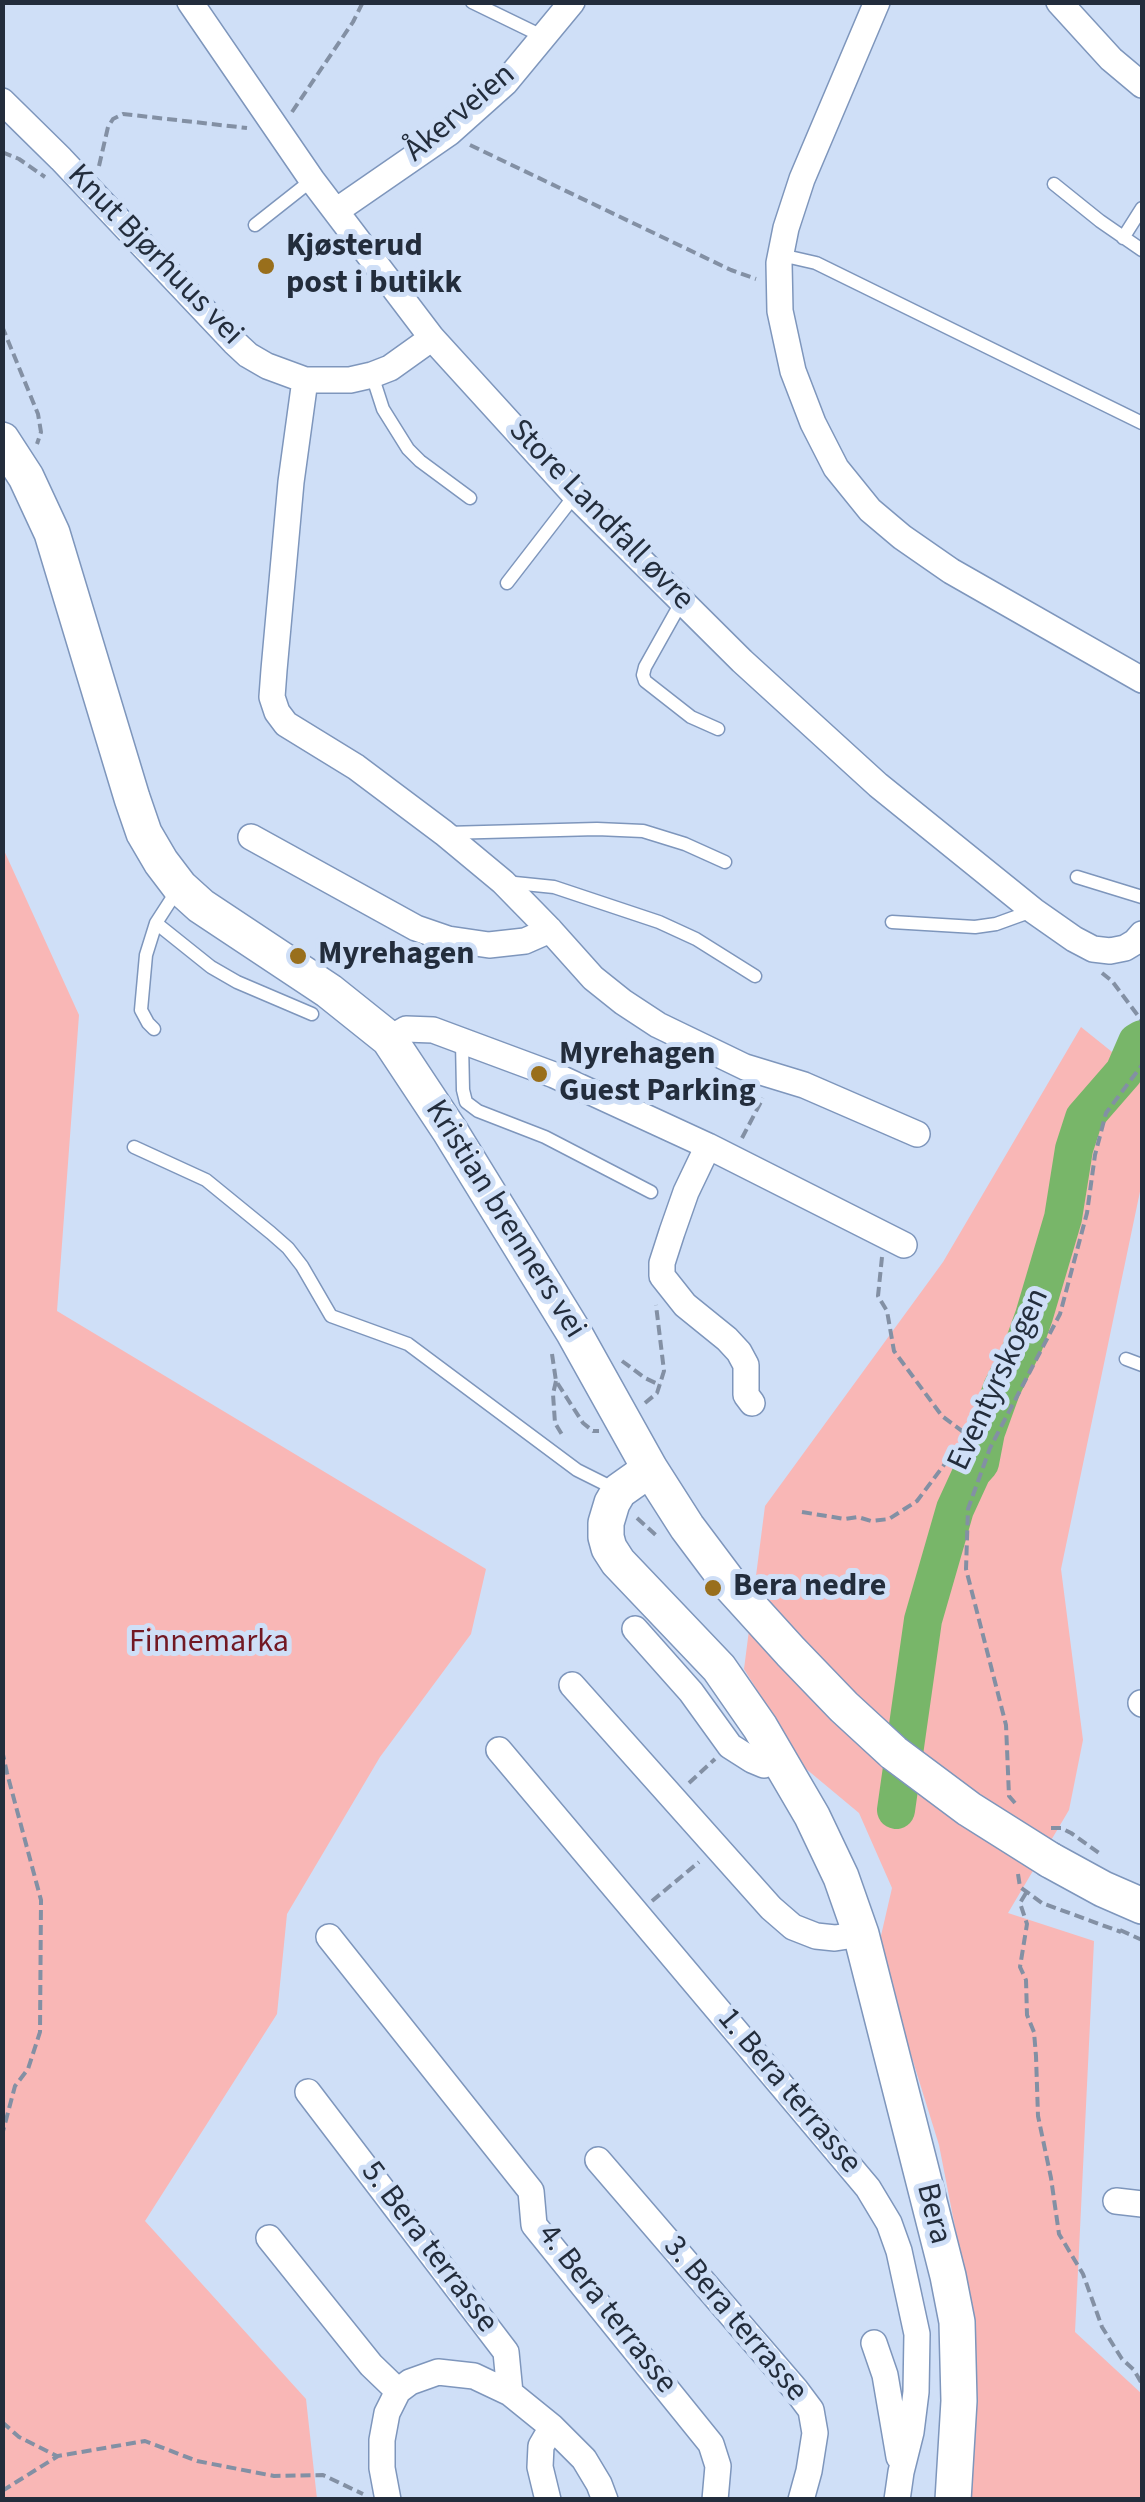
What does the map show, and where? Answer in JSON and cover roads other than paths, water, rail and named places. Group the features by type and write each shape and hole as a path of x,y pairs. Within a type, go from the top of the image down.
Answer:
{"main road":[{"name":"Kristian brenners vei","path":"2,440 26,477 52,533 144,833 180,887 201,906 329,991 389,1038 573,1330 687,1527 732,1587 844,1707 894,1753 969,1809 1050,1860 1142,1906"},
{"path":"616,1497 650,1469"},
{"name":"Bera","path":"616,1497 606,1523 609,1548 719,1668 760,1726 812,1816 841,1876 861,1934 957,2322 959,2401 953,2500"}],"street":[{"name":"Store Landfall øvre","path":"190,2 312,180 432,338 576,495 742,661 878,785 1074,940 1093,949 1110,951 1125,948 1142,934"},
{"name":"Åkerveien","path":"336,211 449,133 505,82 572,2"},
{"path":"878,2 802,179 786,228 781,254 780,311 793,371 836,468 870,510 951,571 1142,680"},
{"path":"1059,2 1111,59 1142,84"},
{"name":"Knut Bjørhuus vei","path":"2,100 248,355 267,366 306,380 350,380 390,368 432,338"},
{"path":"306,380 291,482 272,697 286,724 356,767 444,833 503,882 593,978 658,1025 744,1067 804,1085 917,1134"},
{"path":"251,837 402,921 448,939 489,946 525,941 550,930"},
{"path":"389,1038 406,1029 432,1030 554,1075 896,1240"},
{"path":"720,1152 686,1192 662,1263 662,1276 685,1305 739,1352 746,1365 746,1395 752,1403"},
{"path":"635,1629 692,1692 730,1746 764,1764 779,1758"},
{"path":"572,1686 771,1908 794,1927 816,1936 861,1934"},
{"name":"1. Bera terrasse","path":"499,1750 868,2188 889,2223 917,2334 915,2406 897,2500"},
{"name":"4. Bera terrasse","path":"329,1937 531,2192 534,2225 711,2444 718,2466 715,2500"},
{"name":"5. Bera terrasse","path":"308,2092 506,2352 510,2394"},
{"name":"3. Bera terrasse","path":"598,2160 810,2410 815,2433 801,2500"},
{"path":"1116,2201 1142,2204"},
{"path":"269,2238 372,2365 398,2390"},
{"path":"874,2343 885,2374 901,2472"},
{"path":"382,2498 386,2414 398,2390 438,2372 474,2376 510,2394 552,2426 584,2459 605,2500"},
{"path":"548,2500 540,2467 541,2446 552,2426"}],"lane":[{"path":"472,2 544,37"},
{"path":"254,225 312,180"},
{"path":"1054,184 1142,250"},
{"path":"1123,238 1142,208"},
{"path":"781,254 816,263 1142,423"},
{"path":"372,376 383,409 408,449 470,498"},
{"path":"508,583 576,495"},
{"path":"682,601 643,675 645,681 691,718 718,729"},
{"path":"444,833 643,831 725,862"},
{"path":"1077,877 1142,897"},
{"path":"503,882 554,887 659,922 696,939 754,976"},
{"path":"154,1029 142,1010 146,955 156,922 180,887"},
{"path":"892,922 975,927 1034,910"},
{"path":"156,922 211,968 312,1014"},
{"path":"462,1042 463,1090 466,1102 478,1112 545,1136 651,1192"},
{"path":"134,1147 206,1180 271,1233 302,1266 331,1316 408,1344 616,1497"},
{"path":"1126,1359 1142,1365"}],"waterway":[{"path":"896,1810 923,1620 955,1509 980,1463 1002,1388 1034,1316 1063,1218 1074,1149 1084,1118 1124,1072 1142,1039"}],"place":[{"name":"Kjøsterud post i butikk","path":"266,266"},
{"name":"Myrehagen","path":"298,956"},
{"name":"Myrehagen Guest Parking","path":"539,1074"},
{"name":"Bera nedre","path":"713,1588"}],"park label":[{"name":"Finnemarka","path":"209,1644"}]}
